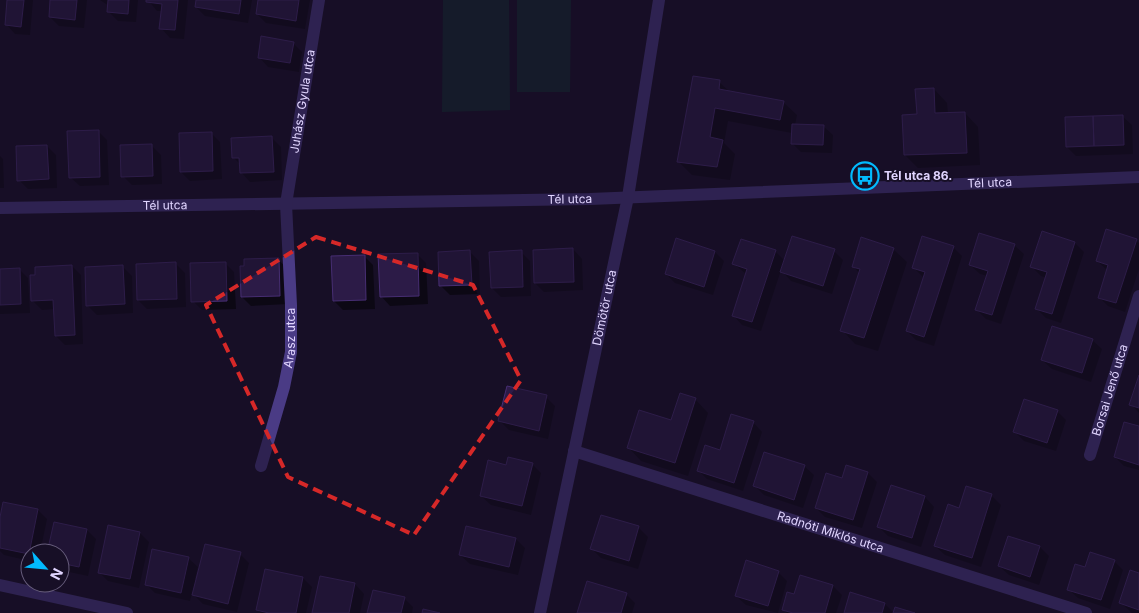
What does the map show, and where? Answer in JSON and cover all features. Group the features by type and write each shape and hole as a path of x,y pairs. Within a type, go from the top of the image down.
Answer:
{"street":[{"name":"Juhász Gyula utca","path":"286,204 319,0"},
{"name":"Dömötör utca","path":"540,613 628,197 660,0"},
{"name":"Tél utca","path":"0,208 628,197 1139,177"},
{"name":"Arasz utca","path":"261,466 284,387 291,352 291,305 286,204"},
{"name":"Borsai Jenő utca","path":"1090,455 1139,296"},
{"name":"Radnóti Miklós utca","path":"574,451 1086,613"},
{"path":"0,586 127,613"}],"highlighted area":[{"path":"316,237 473,285 521,380 414,535 288,477 206,305"}],"green space":[{"path":"443,0 509,0 510,110 442,112"},
{"path":"517,0 571,0 570,92 517,92"}],"building":[{"path":"7,0 24,0 21,27 5,25"},
{"path":"50,0 77,0 75,20 49,17"},
{"path":"108,0 129,0 128,14 107,12"},
{"path":"146,0 178,0 175,30 159,29 162,4 146,2"},
{"path":"196,0 241,0 239,14 195,7"},
{"path":"258,0 299,0 296,21 256,14"},
{"path":"261,36 294,42 290,63 258,58"},
{"path":"693,76 720,80 719,89 784,101 780,120 715,108 710,137 723,140 717,167 677,162"},
{"path":"934,88 935,113 965,112 967,153 904,155 902,115 917,114 915,89"},
{"path":"1123,115 1124,145 1094,146 1093,116"},
{"path":"1093,116 1094,146 1066,147 1065,117"},
{"path":"792,124 824,125 823,145 791,144"},
{"path":"99,130 100,177 69,178 67,131"},
{"path":"212,132 213,171 180,172 179,133"},
{"path":"272,136 274,172 240,173 239,158 232,158 231,138"},
{"path":"152,144 153,176 121,177 120,145"},
{"path":"47,145 49,179 17,181 16,146"},
{"path":"1106,229 1137,239 1116,303 1098,298 1108,265 1096,261"},
{"path":"1042,231 1075,242 1052,314 1035,309 1047,272 1030,267"},
{"path":"979,233 1015,244 992,315 975,310 988,271 969,265"},
{"path":"792,236 835,249 823,286 780,272"},
{"path":"922,236 954,246 924,337 906,331 925,272 912,268"},
{"path":"861,237 894,248 864,338 840,331 860,269 852,267"},
{"path":"676,238 715,251 704,287 665,274"},
{"path":"741,239 776,250 752,322 732,316 747,269 732,264"},
{"path":"573,248 574,282 534,283 533,250"},
{"path":"470,250 472,285 439,286 438,252"},
{"path":"522,250 523,287 491,288 489,252"},
{"path":"418,253 419,296 380,297 378,254"},
{"path":"365,255 366,300 333,301 331,256"},
{"path":"279,258 280,296 241,297 240,266 244,266 244,259"},
{"path":"176,262 177,299 137,300 136,264"},
{"path":"226,262 227,301 191,302 190,263"},
{"path":"72,265 75,335 55,336 53,300 31,301 30,275 35,275 35,267"},
{"path":"123,265 125,304 86,306 85,267"},
{"path":"20,268 21,304 0,305 0,269"},
{"path":"1052,326 1093,339 1082,373 1041,360"},
{"path":"1139,375 1139,408 1129,405"},
{"path":"507,386 547,395 539,431 498,421"},
{"path":"680,393 696,398 675,463 627,448 639,410 671,420"},
{"path":"1024,399 1058,410 1047,443 1013,432"},
{"path":"731,414 754,421 734,483 697,471 705,445 720,450"},
{"path":"1124,422 1139,426 1139,465 1114,457"},
{"path":"764,452 805,465 794,500 753,486"},
{"path":"508,457 533,463 522,506 480,496 488,460 506,465"},
{"path":"846,465 868,472 853,520 815,508 826,473 842,478"},
{"path":"891,485 925,496 912,538 877,527"},
{"path":"966,486 992,494 972,558 934,546 948,504 959,508"},
{"path":"3,502 38,509 31,543 20,543 20,552 0,548 0,517"},
{"path":"601,515 639,526 629,561 590,549"},
{"path":"54,522 87,529 79,567 70,565 70,543 49,543"},
{"path":"108,525 140,532 130,579 98,573"},
{"path":"466,526 516,538 509,567 459,555"},
{"path":"1008,536 1040,546 1030,577 998,566"},
{"path":"205,544 241,552 228,604 192,595"},
{"path":"152,549 189,557 181,593 145,585"},
{"path":"1090,552 1115,560 1101,600 1067,590 1075,564 1085,567"},
{"path":"746,560 779,571 768,606 735,596"},
{"path":"265,569 303,577 296,613 269,613 256,610"},
{"path":"1130,570 1139,573 1139,610 1119,603"},
{"path":"800,575 833,585 825,613 793,613 782,610 787,592 794,594"},
{"path":"320,576 355,583 349,613 312,613"},
{"path":"587,581 627,593 621,613 577,613"},
{"path":"373,590 405,597 401,613 367,613"},
{"path":"850,592 885,603 882,613 844,613"},
{"path":"895,607 915,613 893,613"},
{"path":"423,609 440,613 422,613"}],"place":[{"name":"Tél utca 86.","path":"865,176"}]}
